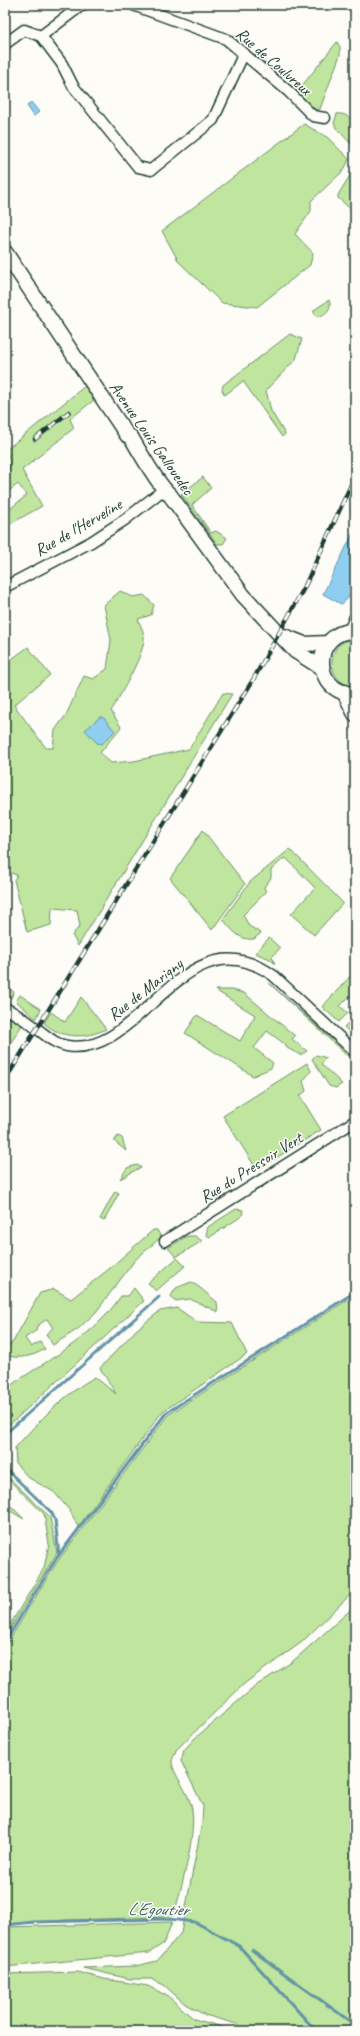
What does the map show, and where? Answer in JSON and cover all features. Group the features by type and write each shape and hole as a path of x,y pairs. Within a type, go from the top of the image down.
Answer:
{"main road":[{"name":"Avenue Louis Gallouedec","path":"5,252 76,362 127,435 131,437 159,481 163,490 170,495 243,595 281,634 295,651 322,668"},
{"path":"352,631 341,633 328,643 322,655 322,668 325,677 331,685 349,693 355,714"},
{"name":"Avenue Louis Gallouedec","path":"281,634 304,644 328,643"}],"street":[{"path":"41,36 82,5"},
{"name":"Rue de Coulvreux","path":"133,5 226,39 288,91 313,116 325,118"},
{"path":"5,44 24,30 41,36 62,64 73,86 138,166 151,170 213,120 244,53"},
{"name":"Rue de l'Herveline","path":"5,587 91,542 126,519 163,490"},
{"path":"352,631 355,617"},
{"name":"Rue de Marigny","path":"5,1008 30,1023 58,1044 68,1046 91,1045 113,1035 181,978 201,966 226,960 237,960 262,968 274,976 355,1052"},
{"name":"Rue du Pressoir Vert","path":"165,1241 355,1121"}],"green space":[{"path":"337,42 340,47 340,55 320,109 314,110 297,92"},
{"path":"337,114 345,115 355,123 355,148 336,128 334,123"},
{"path":"304,124 327,137 349,159 344,170 311,201 311,211 295,234 313,253 310,265 257,307 222,303 179,262 162,231"},
{"path":"355,167 355,213 338,198 338,195"},
{"path":"329,300 330,306 328,311 317,317 314,310"},
{"path":"290,334 302,339 296,359 266,390 271,411 285,434 282,437 243,381 225,395 222,390 223,385"},
{"path":"85,386 94,400 70,419 74,428 22,470 42,506 5,527 5,513 27,495 18,484 5,494 5,474 9,470 10,463 7,449"},
{"path":"203,477 211,488 192,505 211,533 216,531 227,538 223,544 217,544 181,494"},
{"path":"120,591 133,597 144,595 154,605 151,615 138,619 144,637 141,653 111,711 121,727 100,753 111,763 134,761 189,749 223,693 232,694 78,946 72,935 80,926 77,910 52,908 51,925 27,932 14,880 17,875 5,871 5,664 28,647 50,675 14,705 46,748 53,748 55,730 66,715 84,676 93,679 107,669 111,640 104,605"},
{"path":"355,640 355,685 345,684 338,679 334,671 332,662 333,654 338,646 345,641"},
{"path":"203,830 245,884 212,930 170,878"},
{"path":"290,849 343,903 314,935 291,914 315,888 286,858 271,870 271,878 264,887 266,892 243,915 249,926 261,933 254,939 244,938 236,934 223,919 250,882"},
{"path":"269,938 280,948 272,957 275,964 270,959 255,953"},
{"path":"355,971 355,991 340,1006 348,1013 339,1022 322,1007"},
{"path":"268,982 355,1060 355,1062 344,1053"},
{"path":"5,986 14,992 11,998 5,994"},
{"path":"215,990 232,990 244,993 295,1036 292,1039 307,1051 300,1055 287,1048 286,1045 267,1031 254,1048 273,1063 271,1068 253,1076 185,1033 197,1015 240,1041 255,1015"},
{"path":"20,995 41,1009 36,1019 16,1001"},
{"path":"81,997 106,1029 90,1035 74,1036 58,1032 44,1023 51,1012 65,1022"},
{"path":"355,1016 355,1037 344,1027"},
{"path":"5,1017 15,1020 22,1025 5,1052"},
{"path":"316,1055 327,1058 321,1064 342,1084 336,1088 329,1086 312,1059"},
{"path":"307,1063 311,1071 303,1081 306,1091 300,1096 321,1130 257,1170 223,1116"},
{"path":"118,1136 122,1138 126,1151 114,1141"},
{"path":"137,1165 141,1167 120,1179 127,1168"},
{"path":"115,1191 119,1193 104,1221 100,1219"},
{"path":"236,1209 243,1210 242,1216 210,1237 206,1235 208,1227"},
{"path":"153,1230 157,1230 161,1237 135,1260 96,1312 78,1329 53,1345 46,1334 53,1328 47,1319 36,1327 37,1330 25,1338 31,1347 40,1342 45,1349 36,1354 20,1357 5,1355 5,1348 13,1342 40,1293 54,1289 71,1299 109,1269"},
{"path":"187,1236 195,1236 202,1241 176,1257 168,1248"},
{"path":"177,1258 185,1266 156,1291 148,1283"},
{"path":"191,1282 217,1302 218,1312 190,1299 174,1301 171,1296 176,1288"},
{"path":"134,1288 144,1301 5,1429 5,1391 14,1383 58,1355 86,1334 110,1310 121,1296 128,1296"},
{"path":"355,1295 355,1590 302,1642 245,1683 176,1750 172,1761 173,1767 191,1804 193,1821 190,1848 174,1915 169,1917 66,1920 5,1925 5,1647 57,1562 168,1415"},
{"path":"177,1308 197,1322 232,1323 247,1354 162,1412 78,1527 70,1511 54,1492 29,1478 16,1464 15,1448 42,1418 62,1400 95,1377 116,1394 100,1368 136,1330 160,1311"},
{"path":"5,1474 50,1517 57,1553 5,1637 5,1633 44,1568 49,1544 44,1514 5,1476"},
{"path":"5,1500 24,1519 5,1508"},
{"path":"355,1606 355,2031 253,2031 237,2024 205,2015 185,2004 164,1985 151,1979 130,1979 83,1968 136,1966 157,1961 181,1933 202,1822 203,1806 181,1761 184,1750 194,1739 257,1685 292,1662"},
{"path":"172,1922 164,1943 149,1953 5,1967 5,1927"},
{"path":"78,1972 104,1979 148,1986 169,1997 194,2019 237,2031 5,2031 5,1974"}],"water":[{"path":"31,102 39,112 34,116 27,106"},
{"path":"355,529 356,559 354,582 347,599 341,604 323,594"},
{"path":"100,717 103,717 115,731 102,744 97,743 85,730"}],"waterway":[{"path":"5,1642 56,1559 166,1413 355,1292"},
{"path":"5,1434 159,1297"},
{"path":"5,1468 51,1512 55,1520 59,1555"},
{"name":"L'Egoutier","path":"5,1925 34,1922 169,1919 195,1922 239,1946 316,2031"},
{"path":"252,1950 355,2025"}],"railway":[{"path":"35,439 69,412"},
{"path":"5,1080 253,680 304,588 355,476"}]}
